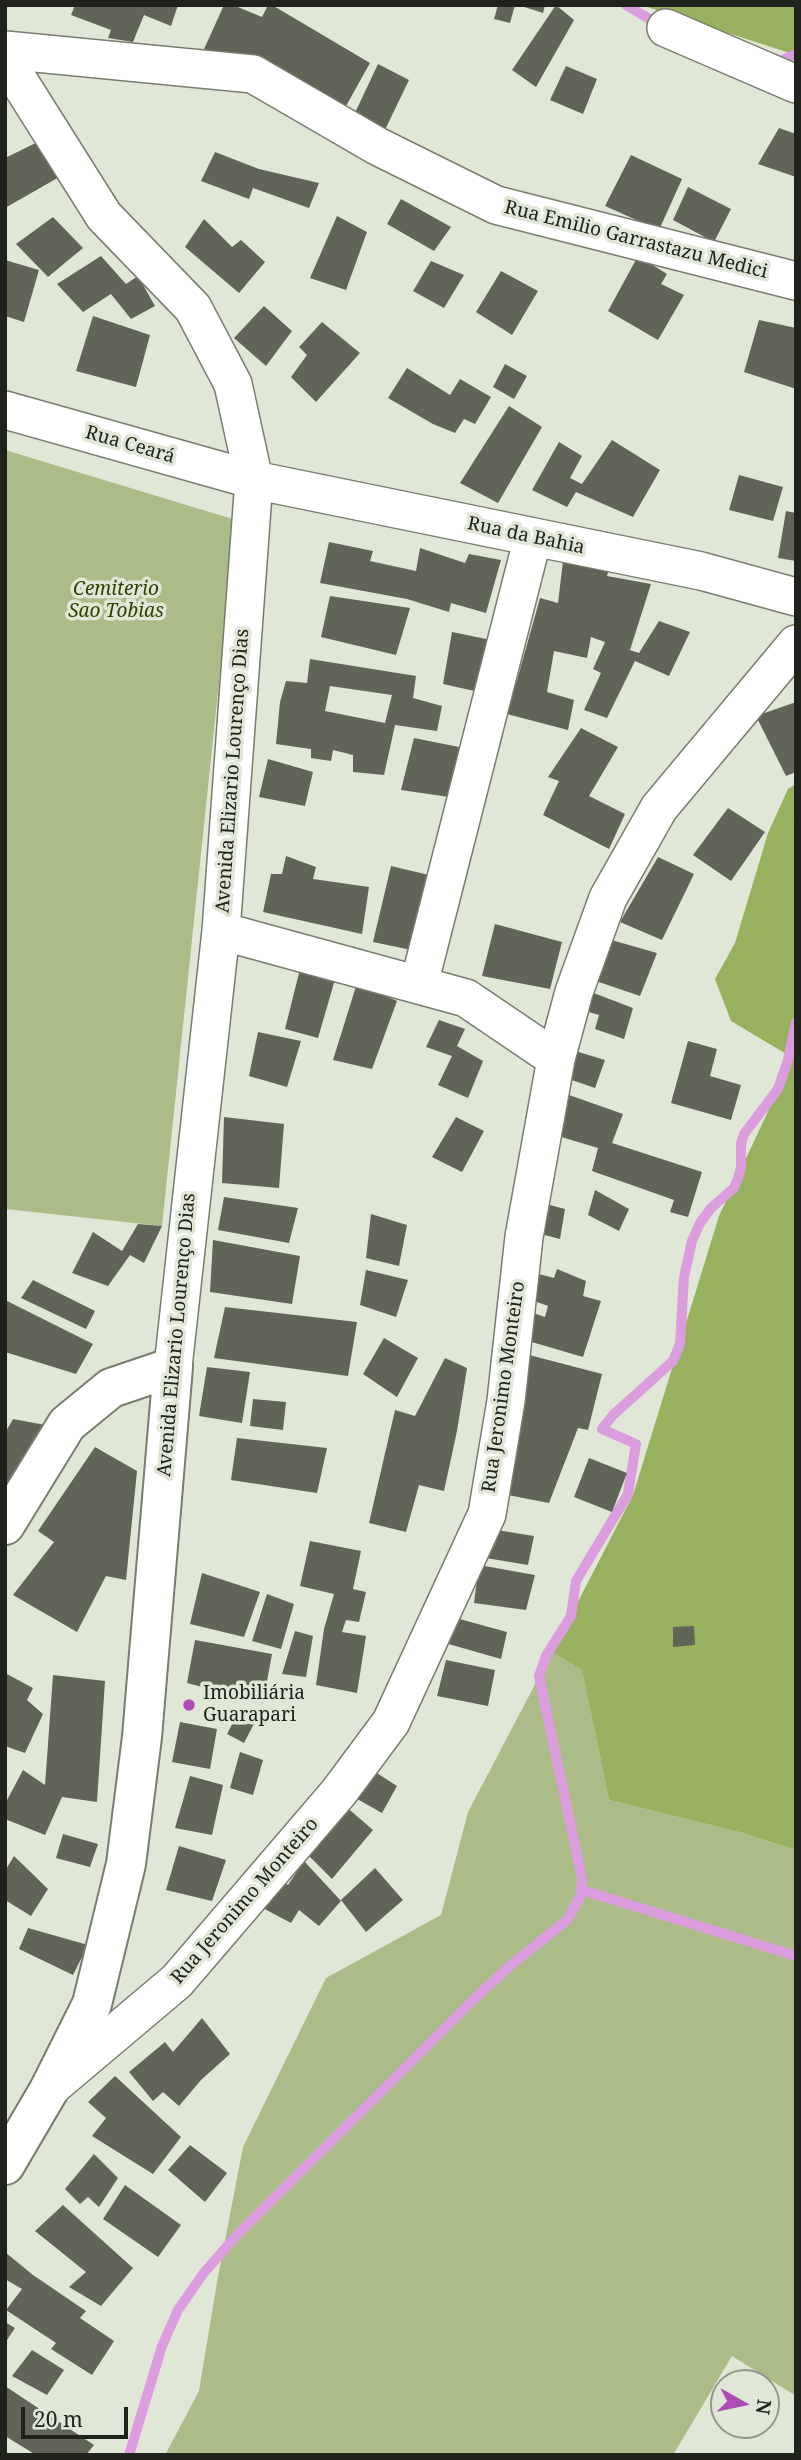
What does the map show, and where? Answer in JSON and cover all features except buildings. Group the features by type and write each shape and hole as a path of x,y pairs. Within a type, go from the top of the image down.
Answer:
{"street":[{"path":"666,27 796,84"},
{"name":"Rua Emilio Garrastazu Medici","path":"5,50 253,74 377,146 496,205 796,281"},
{"name":"Avenida Elizario Lourenço Dias","path":"5,59 104,216 193,308 233,384 254,480 221,931 173,1367 142,1737 126,1864 92,2004 49,2090 5,2165"},
{"name":"Rua Ceará","path":"5,410 254,480"},
{"name":"Rua da Bahia","path":"254,480 701,571 796,597"},
{"path":"419,984 533,537"},
{"name":"Rua Jeronimo Monteiro","path":"49,2090 177,1981 339,1792 391,1722 486,1514 506,1401 524,1237 556,1059 574,992 607,898 659,808 796,644"},
{"path":"221,931 466,998 556,1059"},
{"path":"5,1525 67,1424 111,1388 173,1367"}],"green space":[{"path":"641,5 796,5 796,55"},
{"name":"Cemiterio Sao Tobias","path":"5,450 236,520 162,1226 5,1209"},
{"path":"796,784 796,1850 739,1832 609,1800 582,1670 552,1652 633,1495 719,1216 793,1058 731,1021 715,979 735,943 768,833 788,789"},
{"path":"552,1652 582,1670 609,1800 739,1832 796,1850 796,2396 780,2386 780,2369 753,2369 732,2356 724,2369 710,2369 710,2393 673,2455 165,2455 199,2391 243,2147 326,1978 441,1915 468,1812"}],"waterway":[{"path":"626,5 663,27"},
{"path":"773,64 796,54"},
{"path":"129,2455 162,2346 178,2310 203,2274 235,2237 472,2001 567,1920 580,1897 582,1879 539,1676 546,1656 571,1616 576,1581 628,1494 636,1444 602,1429 613,1415 673,1361 680,1344 684,1277 692,1241 711,1208 734,1188 741,1168 741,1144 744,1134 778,1089 788,1060 796,1022"},
{"path":"582,1890 796,1956"}],"place":[{"name":"Imobiliária Guarapari","path":"189,1705"}]}
